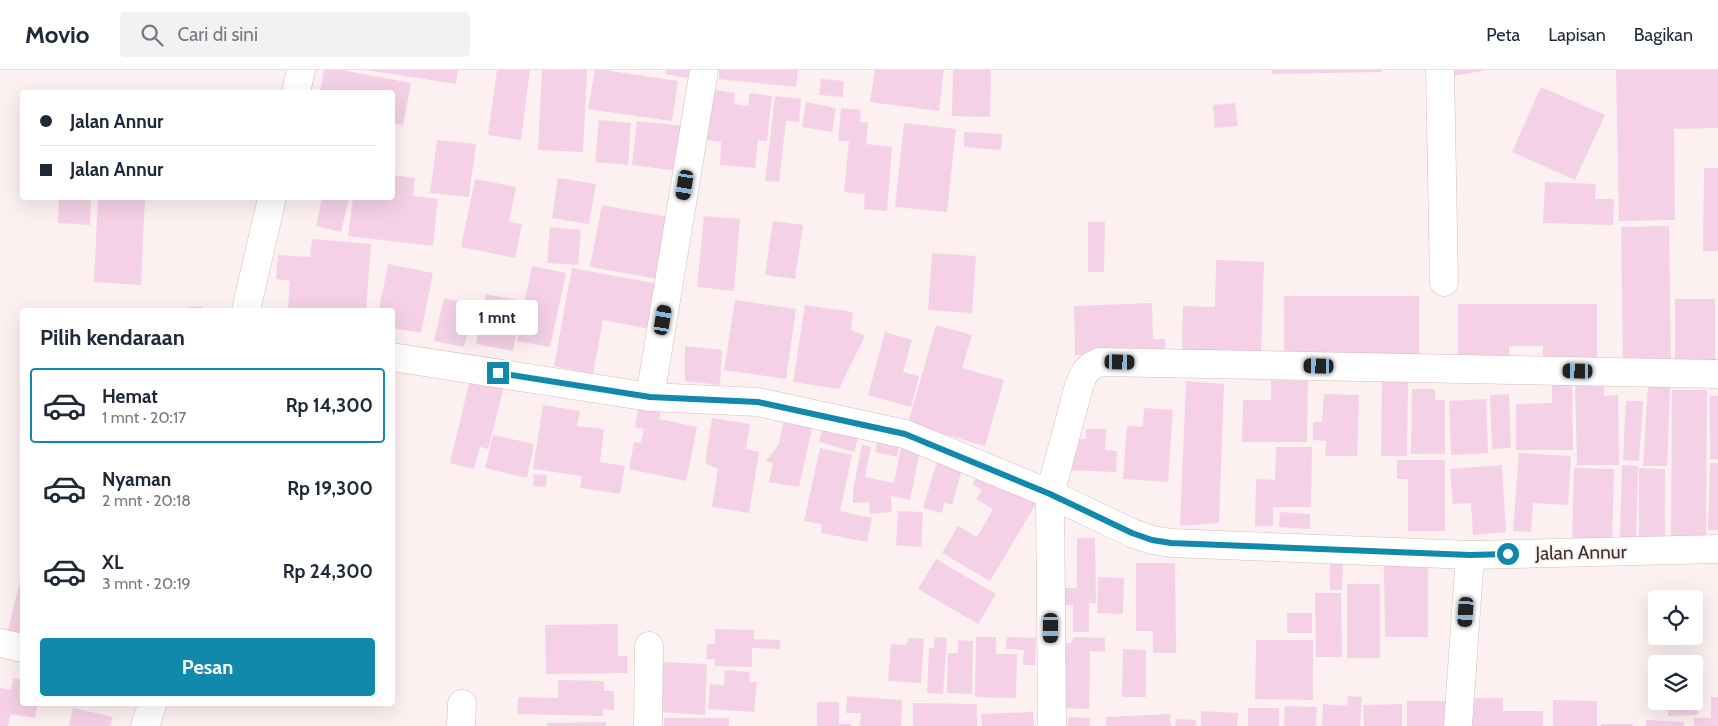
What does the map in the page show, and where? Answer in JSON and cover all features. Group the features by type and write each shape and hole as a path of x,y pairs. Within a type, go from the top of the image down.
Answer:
{"street":[{"path":"296,90 301,70"},
{"path":"650,397 704,70"},
{"path":"1440,70 1444,282"},
{"path":"246,308 272,200"},
{"name":"Jalan Annur","path":"395,357 650,397 758,402 905,434 1050,494 1132,533 1152,540 1171,543 1470,555 1718,550"},
{"path":"1052,726 1050,494 1079,386 1086,370 1100,362 1718,374"},
{"path":"1458,726 1470,555"},
{"path":"0,643 20,648"},
{"path":"648,726 649,646"},
{"path":"145,726 152,706"}],"building":[{"path":"324,70 342,70 411,83 403,125 395,124 395,90 320,90"},
{"path":"366,70 458,70 456,84"},
{"path":"497,70 530,70 521,140 488,135"},
{"path":"542,70 587,70 583,152 538,150"},
{"path":"595,70 678,81 672,121 588,109"},
{"path":"666,70 695,70 694,79 665,74"},
{"path":"719,70 798,70 796,87 719,79"},
{"path":"875,70 944,70 939,111 870,102"},
{"path":"953,70 991,70 990,117 952,116"},
{"path":"1272,70 1381,70 1381,72 1272,74"},
{"path":"1452,70 1482,70 1482,71 1453,76"},
{"path":"1616,70 1718,70 1718,128 1674,129 1675,220 1619,221"},
{"path":"821,79 844,81 843,97 819,95"},
{"path":"1541,87 1605,115 1575,180 1512,152"},
{"path":"710,89 735,93 734,104 748,106 750,93 772,96 767,141 758,140 755,168 720,165 721,142 701,139"},
{"path":"775,96 801,99 799,122 786,121 779,182 765,181"},
{"path":"806,102 836,108 832,132 802,127"},
{"path":"1235,103 1238,126 1215,128 1213,105"},
{"path":"841,108 861,110 860,122 868,122 866,144 892,147 887,211 864,209 865,194 844,192 849,141 838,141"},
{"path":"599,120 631,123 628,165 595,162"},
{"path":"637,121 685,126 680,171 632,165"},
{"path":"904,123 956,129 947,212 895,207"},
{"path":"964,132 1002,134 1001,150 964,147"},
{"path":"437,140 476,144 469,197 430,193"},
{"path":"1704,168 1718,168 1718,251 1703,251"},
{"path":"395,175 415,178 413,196 438,199 433,246 348,236 353,200 395,200"},
{"path":"558,178 596,184 589,224 552,218"},
{"path":"475,179 516,187 509,222 522,224 515,258 461,247"},
{"path":"1545,182 1596,184 1595,199 1614,199 1613,225 1543,223"},
{"path":"59,200 91,200 90,225 58,223"},
{"path":"98,200 145,200 141,285 94,282"},
{"path":"322,200 349,200 341,232 316,226"},
{"path":"602,205 668,217 657,279 590,267"},
{"path":"704,216 740,219 734,291 697,287"},
{"path":"773,221 803,225 795,279 765,275"},
{"path":"1088,222 1105,222 1104,272 1088,272"},
{"path":"1669,226 1671,361 1623,361 1621,227"},
{"path":"550,227 581,230 578,265 547,263"},
{"path":"312,239 371,244 366,308 288,308 290,281 276,279 278,255 310,257"},
{"path":"932,253 976,256 972,313 928,310"},
{"path":"1216,260 1264,262 1261,352 1182,350 1183,306 1215,307"},
{"path":"388,264 433,273 421,333 395,329 395,308 379,308"},
{"path":"532,266 566,273 550,347 517,341"},
{"path":"572,268 658,284 649,329 603,320 593,374 554,366"},
{"path":"486,294 523,301 513,351 476,344"},
{"path":"1284,296 1419,296 1419,355 1284,355"},
{"path":"444,298 474,305 464,347 434,341"},
{"path":"1675,299 1715,299 1715,360 1675,360"},
{"path":"735,300 796,309 786,379 724,370"},
{"path":"1152,303 1153,339 1165,339 1165,352 1075,355 1074,306"},
{"path":"1458,304 1597,304 1597,360 1543,360 1543,346 1509,346 1509,359 1458,359"},
{"path":"805,305 853,312 851,330 865,336 839,389 793,382"},
{"path":"202,306 202,308 190,308"},
{"path":"936,325 972,335 962,368 1004,380 985,446 908,424"},
{"path":"885,332 912,340 903,372 919,376 911,407 868,395"},
{"path":"685,346 722,350 720,385 685,381"},
{"path":"470,379 504,387 488,449 480,447 474,469 450,463"},
{"path":"1271,380 1308,381 1307,442 1242,442 1243,400 1271,400"},
{"path":"1604,380 1604,396 1618,395 1619,465 1577,465 1575,381"},
{"path":"1186,381 1224,384 1219,523 1180,526"},
{"path":"1382,381 1408,382 1407,456 1381,456"},
{"path":"1552,385 1572,385 1573,450 1516,450 1516,404 1552,403"},
{"path":"1648,386 1670,387 1667,466 1643,466"},
{"path":"1412,389 1435,389 1435,400 1445,400 1445,454 1411,454"},
{"path":"1672,390 1707,390 1706,537 1671,536"},
{"path":"1324,394 1359,395 1357,456 1325,456 1326,441 1313,440 1313,422 1322,422"},
{"path":"1509,394 1511,448 1492,449 1490,395"},
{"path":"1710,396 1718,396 1718,459 1710,459"},
{"path":"1486,399 1488,453 1451,455 1449,401"},
{"path":"1626,401 1643,401 1639,461 1623,460"},
{"path":"639,404 661,409 659,419 697,427 686,481 629,469 634,442 641,443 644,429 635,427"},
{"path":"543,405 580,411 577,426 604,429 600,462 625,466 620,494 580,488 582,476 533,469"},
{"path":"1144,408 1173,410 1168,482 1123,479 1127,426 1143,427"},
{"path":"712,418 750,424 746,449 759,452 749,513 712,507 718,469 705,463"},
{"path":"784,418 813,424 799,487 769,482 773,463 766,461 779,444"},
{"path":"823,428 858,438 854,452 819,442"},
{"path":"1086,429 1106,429 1105,450 1117,451 1116,472 1066,470 1068,438 1086,439"},
{"path":"493,435 534,444 527,478 485,468"},
{"path":"879,435 901,440 897,457 875,452"},
{"path":"862,445 871,447 865,477 894,483 901,447 920,451 910,500 891,496 892,512 870,514 869,502 853,503 853,491"},
{"path":"1276,447 1312,447 1311,507 1273,507 1273,526 1255,526 1256,479 1275,480"},
{"path":"820,448 852,455 840,511 872,518 867,542 821,533 822,524 804,521"},
{"path":"1519,453 1571,456 1568,505 1533,503 1531,532 1513,531"},
{"path":"939,455 964,462 952,505 944,502 942,513 923,508"},
{"path":"1397,460 1445,460 1445,531 1408,531 1408,479 1397,479"},
{"path":"1710,463 1718,463 1718,530 1708,530"},
{"path":"1502,465 1506,532 1473,535 1471,503 1453,504 1450,469"},
{"path":"1622,465 1638,466 1636,539 1620,538"},
{"path":"1574,468 1614,469 1612,542 1572,541"},
{"path":"1639,468 1665,469 1665,537 1639,537"},
{"path":"983,470 1040,497 990,581 942,553 958,526 977,537 993,509 976,499 982,490 972,484"},
{"path":"534,474 547,475 546,487 533,486"},
{"path":"898,511 923,512 921,547 896,545"},
{"path":"1280,512 1310,514 1310,529 1279,527"},
{"path":"1077,538 1095,538 1096,603 1089,603 1089,632 1073,632 1073,605 1060,605 1060,588 1077,588"},
{"path":"936,559 996,594 978,624 918,589"},
{"path":"1136,563 1175,563 1176,653 1153,653 1153,631 1136,631"},
{"path":"1330,563 1343,563 1342,590 1330,590"},
{"path":"1384,565 1428,565 1428,637 1385,637"},
{"path":"1098,577 1124,578 1123,614 1097,613"},
{"path":"20,581 20,633 8,630"},
{"path":"1347,584 1380,584 1380,658 1347,658"},
{"path":"1315,593 1341,593 1342,657 1316,657"},
{"path":"1287,613 1312,613 1312,633 1287,633"},
{"path":"618,624 618,656 627,656 627,673 546,674 545,625"},
{"path":"715,629 754,630 754,639 780,640 780,649 752,648 752,667 715,666 715,659 706,659 707,644 715,644"},
{"path":"935,637 947,638 943,694 927,693 929,648 934,648"},
{"path":"976,637 996,637 996,654 1017,654 1016,698 975,697"},
{"path":"1007,637 1036,638 1035,665 1023,665 1024,650 1006,649"},
{"path":"1073,637 1105,638 1105,652 1090,651 1089,709 1056,708 1057,642 1072,643"},
{"path":"909,638 924,639 921,683 888,681 891,644 906,645"},
{"path":"958,640 973,641 972,694 947,693 948,653 958,653"},
{"path":"1256,640 1313,640 1313,700 1255,699"},
{"path":"1123,649 1146,650 1146,697 1122,697"},
{"path":"663,662 707,664 705,715 660,712"},
{"path":"725,670 750,672 749,682 757,682 754,712 708,709 710,684 724,685"},
{"path":"13,678 20,680 20,706 37,706 35,718 10,714 8,726 0,726 0,688 11,690"},
{"path":"558,680 604,681 604,691 614,691 614,710 603,709 603,716 517,714 518,697 558,698"},
{"path":"847,696 902,700 901,726 860,726 861,713 846,713"},
{"path":"1348,696 1362,697 1360,726 1322,726 1323,704 1347,706"},
{"path":"1711,697 1718,697 1718,726 1694,726 1694,718 1711,718"},
{"path":"1471,698 1503,698 1503,711 1543,711 1543,726 1470,726"},
{"path":"1553,700 1597,701 1597,726 1553,726"},
{"path":"1407,701 1447,701 1447,726 1407,726"},
{"path":"817,702 839,702 839,724 851,724 851,726 817,726"},
{"path":"913,703 977,704 977,726 913,726"},
{"path":"1402,704 1402,726 1364,726 1363,705"},
{"path":"1285,706 1317,707 1316,726 1284,726"},
{"path":"73,708 113,717 110,726 69,726"},
{"path":"1248,708 1279,708 1279,726 1248,726"},
{"path":"1668,710 1698,710 1698,715 1668,716"},
{"path":"1201,711 1238,713 1237,726 1201,726"},
{"path":"1033,712 1034,726 982,726 981,714"},
{"path":"1170,714 1171,726 1106,726 1106,717"},
{"path":"1069,717 1090,718 1090,726 1068,726"},
{"path":"664,718 729,718 729,726 664,726"},
{"path":"1176,719 1196,720 1196,726 1175,726"},
{"path":"1646,720 1684,722 1684,726 1646,726"},
{"path":"606,722 606,726 547,726 547,723"},
{"path":"1601,724 1633,724 1633,726 1601,726"}],"route":[{"path":"498,373 650,397 758,402 905,434 1050,494 1132,533 1152,540 1171,543 1410,553 1508,554"}]}
